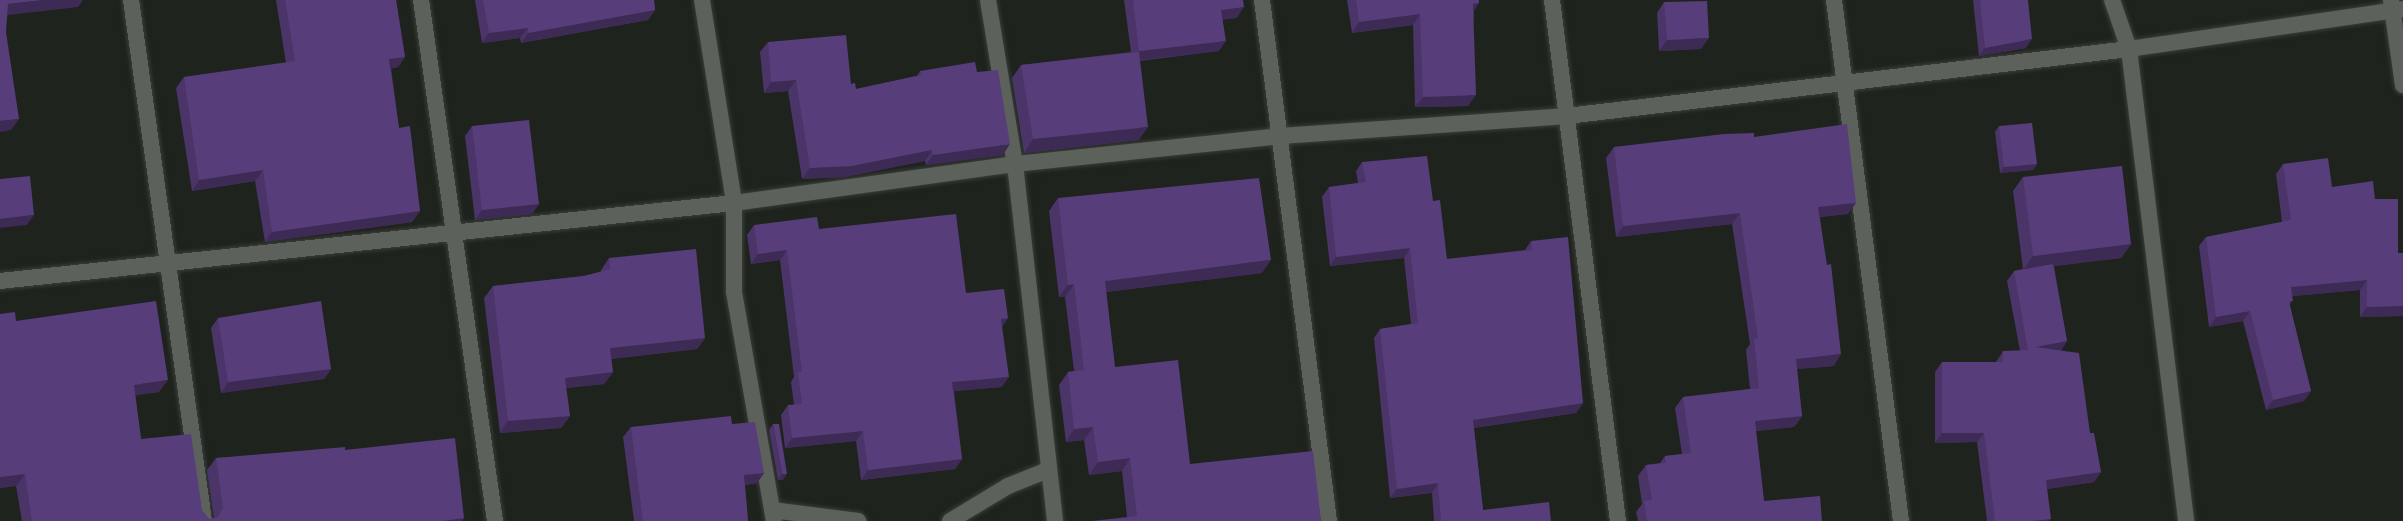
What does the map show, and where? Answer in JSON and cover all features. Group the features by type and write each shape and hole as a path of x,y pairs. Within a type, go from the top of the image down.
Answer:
{"street":[{"path":"131,0 204,521"},
{"path":"421,0 495,521"},
{"path":"702,0 734,203 734,292 773,515 858,521"},
{"path":"988,0 1016,164 1055,521"},
{"path":"1262,0 1329,521"},
{"path":"1552,0 1618,521"},
{"path":"1834,0 1901,521"},
{"path":"2112,0 2129,49 2186,521"},
{"path":"0,281 734,203 1016,164 1281,136 1566,116 2129,49 2396,7 2403,85"},
{"path":"950,521 1008,486 1048,470"}],"building":[{"path":"0,0 44,0 8,4 6,32 19,119 0,121"},
{"path":"285,0 396,0 405,57 389,59 399,128 410,126 420,211 272,232 263,170 199,180 184,77 295,61"},
{"path":"483,0 654,0 655,10 528,33 528,28 489,33"},
{"path":"1133,0 1243,0 1244,7 1221,10 1226,41 1139,51"},
{"path":"1356,0 1479,0 1479,3 1473,4 1476,95 1423,97 1420,14 1359,22"},
{"path":"1980,0 2028,0 2032,39 1985,48"},
{"path":"1707,1 1709,38 1667,40 1664,2"},
{"path":"846,35 851,84 855,83 856,89 921,75 920,71 975,62 977,72 998,70 1010,144 933,155 932,150 852,166 810,168 796,80 771,82 768,42"},
{"path":"1139,52 1148,127 1033,139 1021,65"},
{"path":"529,120 539,204 482,210 472,126"},
{"path":"2032,123 2037,164 2004,167 1999,126"},
{"path":"1847,124 1856,203 1818,207 1827,265 1831,264 1841,354 1796,359 1802,416 1755,421 1764,501 1820,496 1822,521 1647,521 1644,501 1652,500 1646,465 1666,463 1665,456 1691,453 1683,397 1759,388 1754,339 1758,338 1740,213 1623,226 1614,147 1724,134 1754,133 1754,137"},
{"path":"1427,156 1433,201 1440,200 1447,259 1532,250 1531,241 1568,237 1583,403 1473,420 1483,510 1549,502 1551,521 1441,521 1438,483 1397,489 1380,329 1418,323 1410,248 1336,257 1329,187 1366,182 1362,162"},
{"path":"2328,158 2332,187 2373,181 2375,199 2398,199 2398,253 2403,253 2403,306 2367,307 2367,280 2291,287 2293,301 2289,302 2311,391 2273,400 2250,311 2216,317 2206,237 2291,220 2283,164"},
{"path":"2122,166 2131,244 2033,256 2023,177"},
{"path":"30,176 34,215 0,219 0,179"},
{"path":"1259,178 1271,260 1105,281 1115,367 1178,360 1190,464 1313,451 1321,521 1092,521 1137,516 1130,458 1098,462 1093,427 1074,429 1068,372 1084,370 1074,284 1068,285 1058,198"},
{"path":"956,214 966,293 1004,289 1008,318 1001,319 1009,377 952,382 962,459 868,470 863,431 792,438 788,405 802,404 798,372 802,372 787,250 758,254 754,225 817,217 819,229"},
{"path":"696,249 705,338 610,348 613,372 565,378 570,416 508,421 493,286 584,276 610,269 609,258"},
{"path":"2053,264 2067,341 2035,347 2079,353 2090,433 2094,433 2101,472 2046,480 2051,519 1995,521 1984,433 1942,433 1942,362 2003,362 2003,351 2028,350 2014,271"},
{"path":"156,301 168,380 134,385 141,439 191,434 202,510 209,519 218,517 223,508 216,458 345,447 345,450 455,438 464,518 442,521 32,521 25,474 0,477 0,314 15,312 16,321"},
{"path":"321,301 331,369 228,382 218,318"},
{"path":"731,416 732,424 755,422 764,473 744,475 748,521 643,521 631,427"},
{"path":"773,424 779,424 787,474 782,474"}]}
